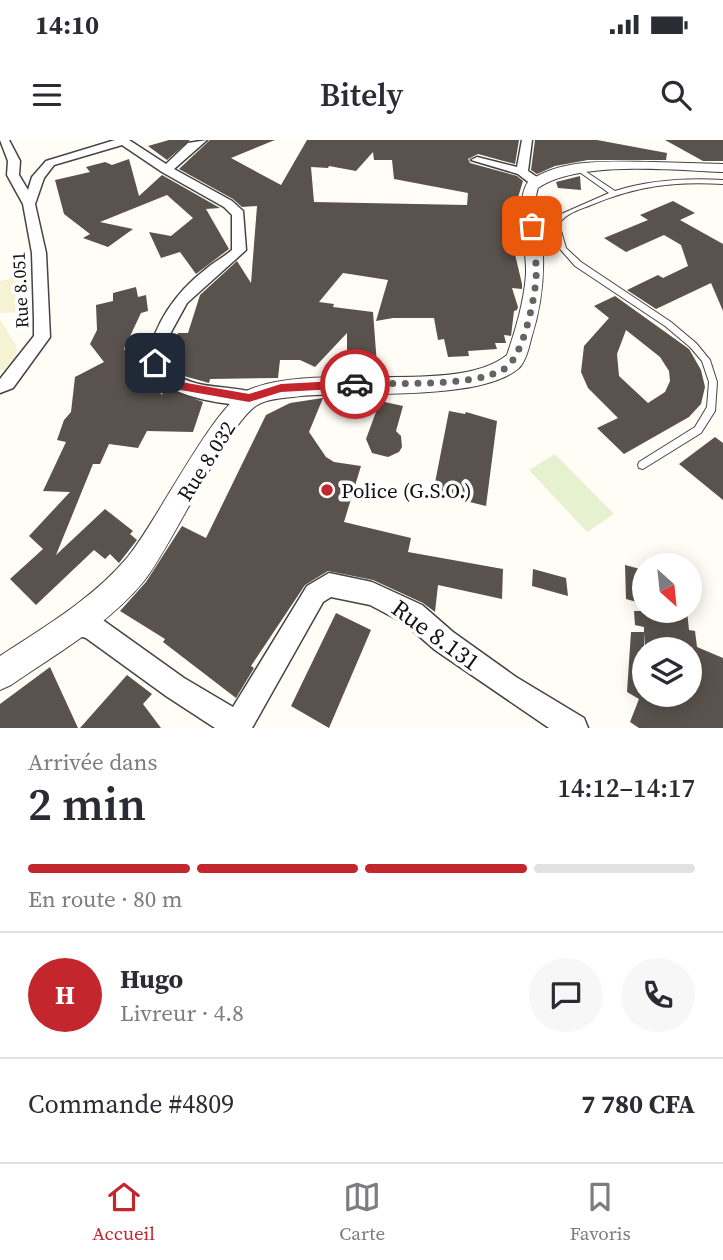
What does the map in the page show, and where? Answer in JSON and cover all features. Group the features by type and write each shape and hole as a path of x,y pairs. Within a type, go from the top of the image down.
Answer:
{"street":[{"name":"Rue 8.051","path":"0,386 7,383 41,337 39,253 29,204 13,175 14,161 4,140"},
{"path":"166,170 192,145 202,140"},
{"path":"29,204 38,177 50,163 122,141 166,170 235,209 238,214 240,240 236,255 200,280 171,312 160,334 155,363 160,373 178,386 249,398 281,388 313,385 460,380 505,369 515,359 526,328 536,279 528,203 530,190 527,140"},
{"path":"477,160 529,177 627,166 723,168"},
{"name":"Rue 8.032","path":"0,674 76,624 128,577 172,516 228,424 249,398"},
{"name":"Rue 8.131","path":"236,728 316,594 329,585 372,594 413,614 444,641 507,686 574,728"},
{"path":"76,624 91,627 175,687 226,718 229,728"}],"lane":[{"path":"580,170 613,193"},
{"path":"643,465 698,430 712,408 713,382 706,360 668,324 578,264 563,249 556,224 561,216 613,193 663,180 723,182"}],"shaded area":[{"path":"26,275 29,282 23,298 31,302 22,312 0,313 0,281"},
{"path":"0,320 16,345 17,358 0,372"}],"green space":[{"path":"555,454 614,514 587,532 529,470"}],"building":[{"path":"169,140 190,140 167,160 148,146"},
{"path":"210,140 275,140 231,158 281,185 307,140 519,140 515,164 478,154 468,159 470,163 517,176 523,181 516,204 519,210 518,221 512,221 518,232 510,233 522,284 522,289 512,288 518,307 514,311 511,336 504,335 506,343 495,343 497,349 468,351 469,356 448,357 444,339 438,340 434,318 393,318 376,321 388,280 343,273 319,302 334,304 333,307 373,312 377,365 347,366 347,333 315,367 300,360 280,360 278,378 210,379 209,383 184,376 170,364 178,333 188,333 200,295 237,261 251,283 257,206 242,207 233,199 179,169","holes":["373,152 374,160 392,160 394,179 468,193 467,205 314,202 311,167 329,166 356,171"]},
{"path":"535,140 597,140 667,153 666,160 588,160 555,166 537,174 531,170"},
{"path":"665,140 723,140 723,161 703,161"},
{"path":"129,159 139,196 162,175 220,208 206,209 229,249 196,274 180,252 161,258 149,232 171,236 193,218 167,195 100,222 133,229 108,247 83,238 90,234 64,214 55,180 90,172 86,167 105,162 112,165"},
{"path":"580,176 581,190 558,188 556,182"},
{"path":"673,201 695,213 680,220 723,244 723,311 711,283 656,309 627,290 658,275 663,278 688,266 681,245 664,235 626,252 604,238 648,220 640,215"},
{"path":"136,287 138,297 146,295 148,311 141,313 124,349 162,395 164,387 203,402 193,432 147,431 138,448 109,444 100,464 93,464 56,555 105,509 133,531 130,534 137,540 119,563 110,554 105,559 94,550 36,605 10,579 43,549 29,536 70,492 43,491 66,442 57,440 64,420 71,412 75,377 104,362 90,344 97,330 96,305 113,301 113,293"},
{"path":"615,296 689,349 701,370 705,387 701,404 689,417 624,454 597,428 618,418 588,388 581,372 584,346 609,318 594,306","holes":["626,330 660,357 669,371 670,381 665,392 648,403 619,376 617,354"]},
{"path":"323,398 309,432 326,457 334,462 361,466 344,522 411,538 408,552 503,569 502,599 438,585 435,612 423,603 373,580 328,571 305,585 251,666 254,668 236,698 163,642 165,639 120,611 146,582 182,526 206,538 266,415 290,403"},
{"path":"380,401 403,406 396,431 401,436 402,447 399,452 388,457 372,453 366,439"},
{"path":"449,411 466,412 497,421 486,506 433,493"},
{"path":"715,437 723,443 723,500 679,464"},
{"path":"625,565 632,567 632,601 626,599"},
{"path":"533,569 566,578 568,596 532,586"},
{"path":"336,613 371,630 329,728 291,706"},
{"path":"635,623 688,623 689,630 695,631 696,637 644,637 644,627"},
{"path":"631,632 644,632 644,637 632,637 632,695 627,692"},
{"path":"702,649 723,658 723,728 639,728 630,722 636,707 702,707"},
{"path":"50,667 78,728 0,728 0,704"},
{"path":"127,675 152,694 143,704 161,728 80,728"}],"way so far":[{"path":"355,384 460,380 505,369 515,359 529,317 536,279 532,226"}],"place":[{"name":"Police (G.S.O.)","path":"327,490"}],"route":[{"path":"155,363 166,379 178,386 249,398 281,388 355,384"}]}
